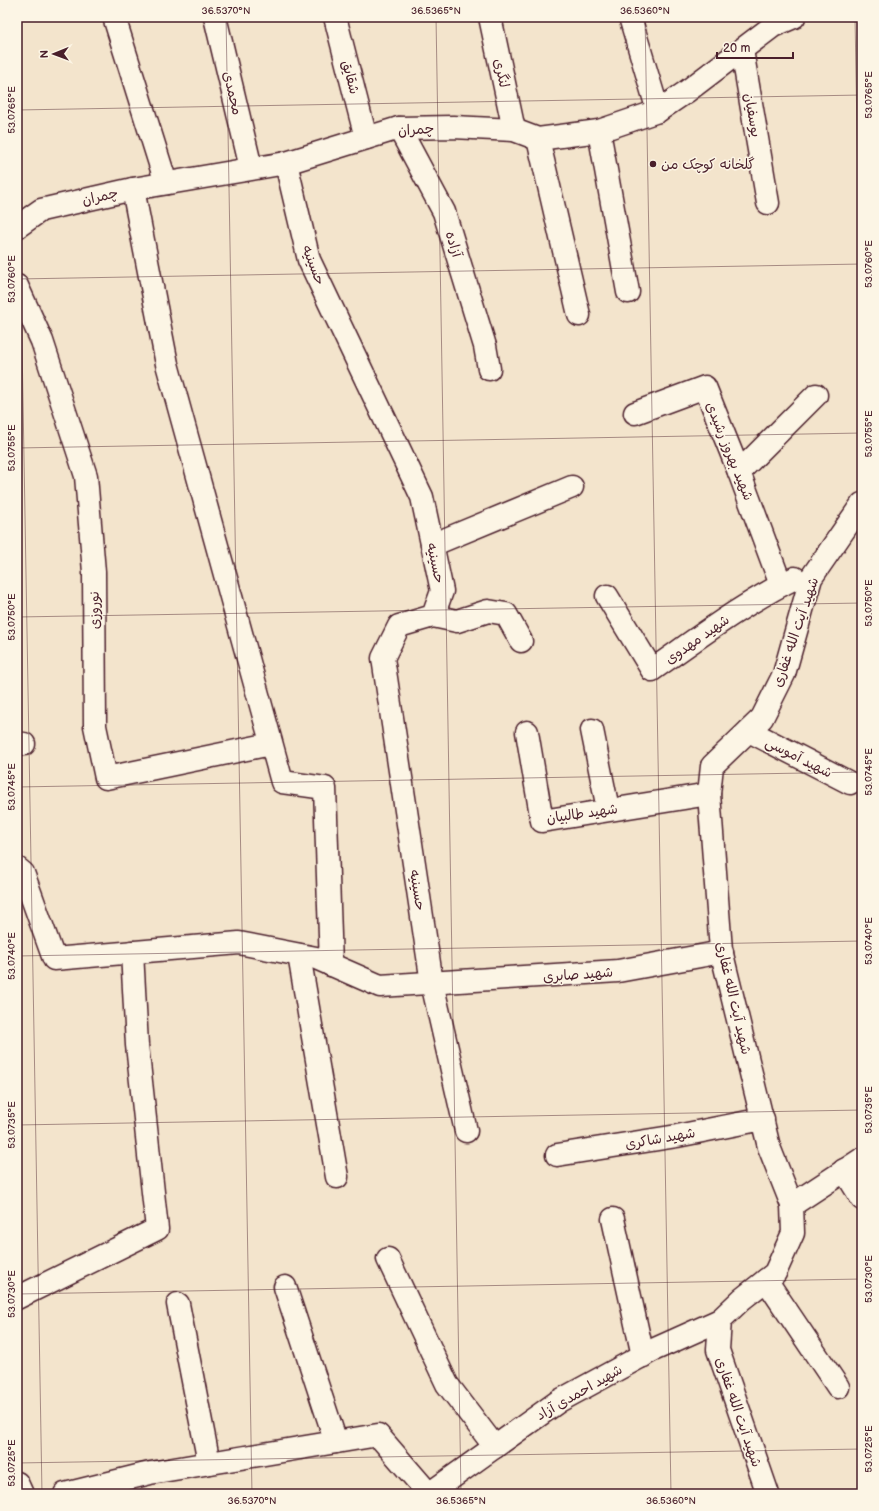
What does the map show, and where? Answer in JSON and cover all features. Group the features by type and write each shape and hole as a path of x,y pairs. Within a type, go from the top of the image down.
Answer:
{"street":[{"path":"114,17 166,183"},
{"name":"محمدی","path":"215,17 251,168"},
{"name":"شقایق","path":"334,17 366,138"},
{"name":"لنگری","path":"490,17 514,130"},
{"path":"630,17 658,111"},
{"name":"چمران","path":"17,227 41,210 133,189 286,163 399,128 454,127 514,130 538,139 599,130 658,111 686,92 773,26 794,17"},
{"name":"یوسفیان","path":"742,50 768,203"},
{"name":"آزاده","path":"399,128 444,212 485,346 489,369"},
{"path":"599,130 628,292"},
{"path":"538,139 579,315"},
{"name":"حسینیه","path":"286,163 309,260 422,497 442,591 433,616 399,626 383,658 432,983 466,1131"},
{"path":"133,189 167,364 282,782 325,788 331,964"},
{"name":"نوروزی","path":"17,286 42,341 86,476 94,572 95,726 106,778 271,744"},
{"name":"شهید بهروز رشیدی","path":"635,413 705,387 739,472 781,585"},
{"path":"739,472 816,395"},
{"path":"432,545 572,487"},
{"name":"شهید آیت الله غفاری","path":"768,1494 718,1350 720,1320 742,1299 775,1274 793,1233 792,1204 769,1147 722,952 709,794 712,766 762,718 784,674 811,578 862,504"},
{"name":"شهید مهدوی","path":"607,596 652,670 730,616 781,585 818,567"},
{"path":"433,616 457,621 488,611 506,614 521,641"},
{"path":"592,730 608,810"},
{"name":"شهید آموسی","path":"749,730 850,783"},
{"name":"شهید طالبیان","path":"526,732 542,821 709,794"},
{"name":"شهید صابری","path":"17,868 23,874 54,959 239,943 316,958 380,986 618,971 722,952"},
{"path":"17,1298 157,1229 137,1045 132,952"},
{"path":"299,955 337,1177"},
{"name":"شهید شاکری","path":"557,1155 677,1136 763,1119"},
{"path":"792,1204 853,1164 862,1199"},
{"path":"613,1219 643,1356"},
{"path":"388,1259 447,1384 495,1446"},
{"path":"766,1280 838,1387"},
{"path":"285,1287 336,1442"},
{"path":"178,1304 209,1463"},
{"name":"شهید احمدی آزاد","path":"429,1494 559,1401 643,1356 720,1320"},
{"path":"66,1494 150,1473 378,1435 429,1494"},
{"path":"17,1483 22,1494"}],"place":[{"name":"گلخانه کوچک من","path":"653,164"}]}
